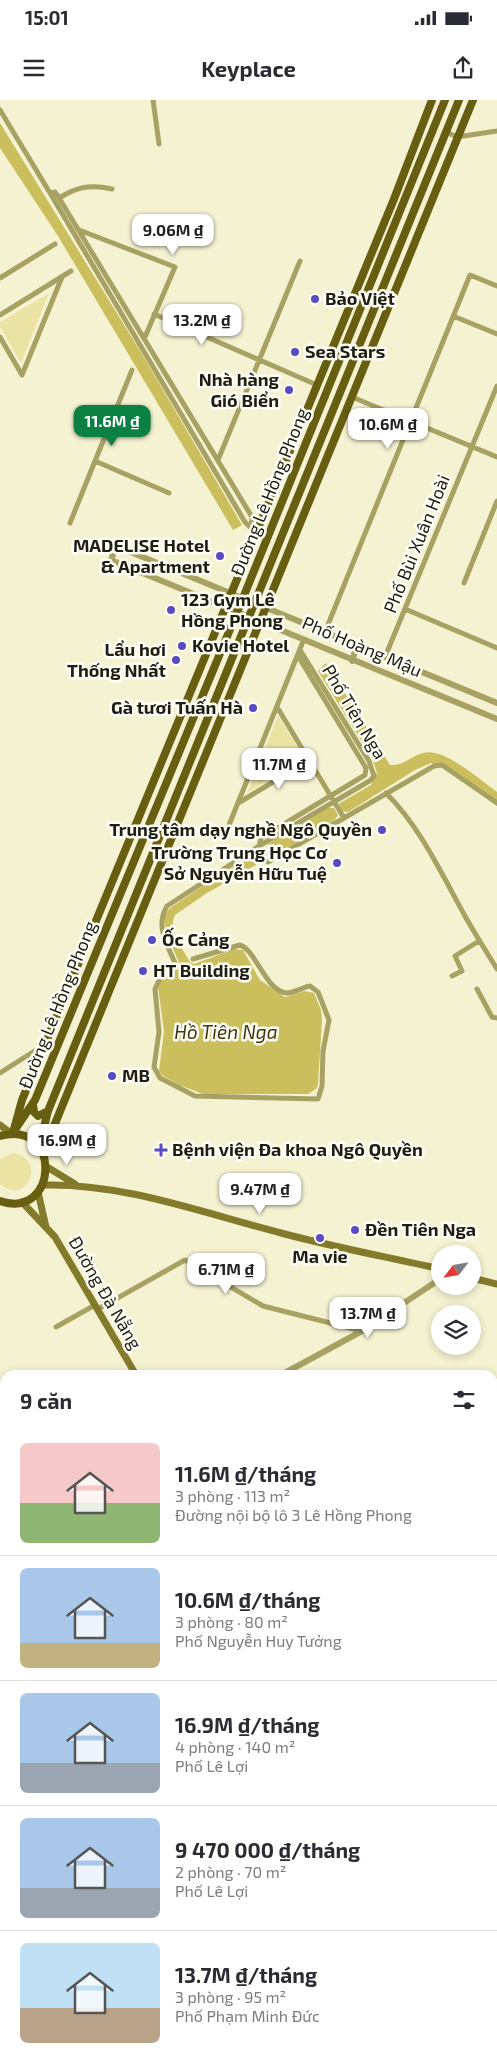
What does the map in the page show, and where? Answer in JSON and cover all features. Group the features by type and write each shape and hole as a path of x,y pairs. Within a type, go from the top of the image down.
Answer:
{"main road":[{"name":"Đường Lê Hồng Phong","path":"12,1134 22,1100 148,796 253,531 318,384 432,100"},
{"name":"Đường Lê Hồng Phong","path":"12,1134 33,1105 243,598 445,100"},
{"name":"Đường Lê Hồng Phong","path":"41,1150 48,1111 459,100"},
{"path":"41,1150 261,622 473,100"},
{"path":"148,796 159,801"},
{"path":"79,964 89,970"},
{"path":"104,974 114,978"},
{"path":"33,1105 34,1112 38,1116 48,1111"},
{"path":"0,1125 12,1134 27,1138 41,1150 47,1167 43,1185 38,1192 22,1202 1,1202"},
{"path":"0,1136 12,1134"},
{"path":"47,1167 75,1184"},
{"path":"43,1185 75,1184 198,1208 280,1233 431,1268"},
{"name":"Đường Đà Nẵng","path":"38,1192 46,1228"},
{"name":"Đường Đà Nẵng","path":"22,1202 55,1237 133,1370"},
{"path":"481,1280 497,1284"}],"street":[{"path":"153,100 160,144"},
{"path":"0,110 245,522 253,531"},
{"path":"446,132 457,138 497,131"},
{"path":"59,198 75,188 95,185 112,189"},
{"path":"50,193 55,192 59,198 145,337 252,517 253,531"},
{"path":"79,230 175,267 145,337"},
{"path":"0,278 55,244"},
{"path":"218,460 300,261"},
{"path":"0,315 71,271"},
{"path":"325,632 470,275 497,286"},
{"path":"0,337 22,375 62,277"},
{"path":"154,314 318,384"},
{"path":"454,316 497,334"},
{"path":"70,523 132,370"},
{"name":"Phố Bùi Xuân Hoài","path":"385,657 497,386"},
{"path":"352,397 497,457"},
{"path":"95,461 169,493"},
{"path":"464,583 497,501"},
{"name":"Phố Hoàng Mậu","path":"497,703 116,546 111,560 304,639 352,661 497,719"},
{"path":"405,609 497,648"},
{"path":"227,830 240,802 304,639"},
{"path":"352,661 356,645"},
{"name":"Phố Tiên Nga","path":"300,650 374,771 371,780 332,799"},
{"name":"Phố Tiên Nga","path":"174,964 161,927 161,919 167,906 362,778 366,768 298,656"},
{"path":"277,707 344,818"},
{"path":"240,802 309,760"},
{"path":"268,862 421,772 442,765 497,803"},
{"path":"386,793 400,807 424,838 479,941 497,969"},
{"path":"452,976 462,970 455,956 479,941"},
{"path":"164,970 154,990 159,1032 154,1066 160,1078 195,1096 318,1099 322,1086 323,1051 330,1020 316,989 310,986 287,993 284,992 262,973 247,948 240,945 193,959"},
{"path":"477,988 492,1017 497,1018"},
{"path":"0,1073 45,1045"},
{"path":"56,1327 185,1260 263,1306 362,1331"},
{"path":"290,1370 362,1331 431,1285"}],"shaded area":[{"path":"49,293 21,363 0,327 0,322"},
{"path":"278,716 304,758 247,793"},
{"path":"12,1153 23,1157 29,1163 31,1171 30,1179 25,1186 18,1190 9,1189 0,1184 0,1159"}],"water":[{"path":"0,123 145,359 242,525 233,530 58,236 0,148"},
{"path":"326,663 390,765 399,764 423,753 432,752 441,755 462,766 497,792 497,806 447,770 431,763 415,770 348,812 342,811 340,803 371,785 377,773 373,760 318,671"},
{"path":"328,808 334,808 338,815 335,820 275,855 268,844"},
{"name":"Hồ Tiên Nga","path":"250,854 256,865 207,893 175,915 173,921 174,933 190,962 194,964 234,949 243,950 260,980 285,997 305,991 314,993 321,1010 322,1020 318,1084 317,1088 308,1094 203,1094 179,1085 163,1076 159,1071 164,1031 158,987 163,975 180,965 166,932 164,916 170,908"}],"place":[{"name":"Bảo Việt","path":"315,299"},
{"name":"Sea Stars","path":"295,352"},
{"name":"Nhà hàng Gió Biển","path":"289,390"},
{"name":"MADELISE Hotel & Apartment","path":"220,556"},
{"name":"123 Gym Lê Hồng Phong","path":"171,610"},
{"name":"Kovie Hotel","path":"182,646"},
{"name":"Lẩu hơi Thống Nhất","path":"176,660"},
{"name":"Gà tươi Tuấn Hà","path":"253,708"},
{"name":"Trung tâm dạy nghề Ngô Quyền","path":"382,830"},
{"name":"Trường Trung Học Cơ Sở Nguyễn Hữu Tuệ","path":"337,863"},
{"name":"Ốc Cảng","path":"152,940"},
{"name":"HT Building","path":"143,971"},
{"name":"MB","path":"112,1076"},
{"name":"Bệnh viện Đa khoa Ngô Quyền","path":"161,1150"},
{"name":"Đền Tiên Nga","path":"355,1230"},
{"name":"Ma vie","path":"320,1238"}]}
